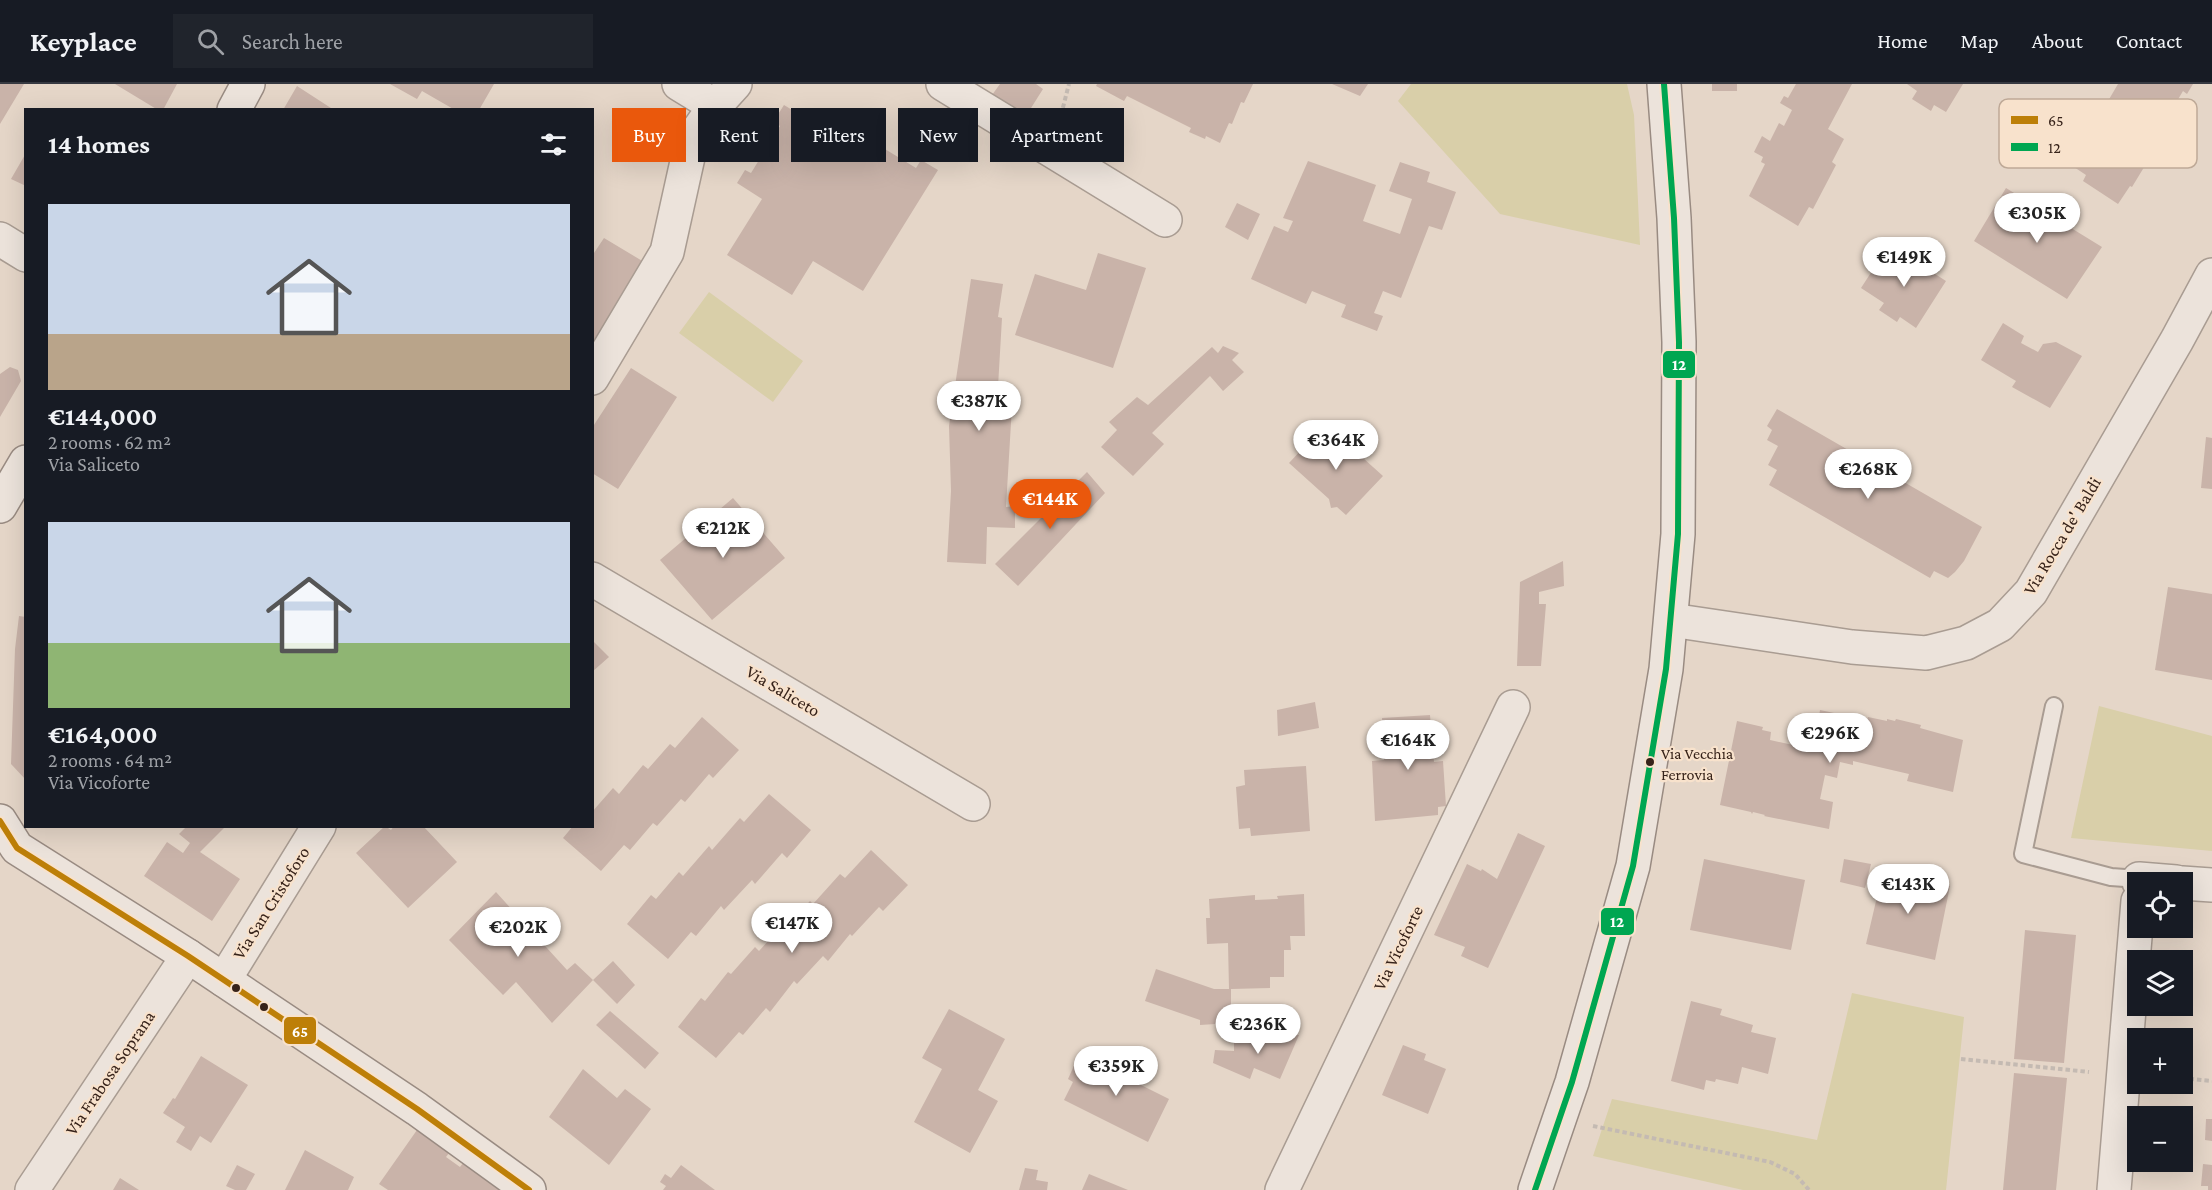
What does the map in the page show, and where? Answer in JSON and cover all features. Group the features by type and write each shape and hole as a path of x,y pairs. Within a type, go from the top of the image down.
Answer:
{"street":[{"path":"235,108 248,84"},
{"path":"594,375 667,252 692,139 725,95 679,84"},
{"path":"943,84 1165,220"},
{"path":"1535,1190 1572,1082 1633,866 1653,757 1671,620 1678,534 1679,342 1674,218 1664,84"},
{"path":"0,239 24,254"},
{"name":"Via Rocca de' Baldi","path":"1671,620 1852,647 1926,653 1966,643 2000,625 2031,592 2177,340 2212,274"},
{"path":"0,507 24,465"},
{"name":"Via Saliceto","path":"594,580 973,804"},
{"name":"Via Vicoforte","path":"1282,1190 1513,707"},
{"path":"0,821 17,848 224,980 417,1109 529,1190"},
{"name":"Via San Cristoforo","path":"224,980 318,828"},
{"path":"2193,883 2212,885"},
{"path":"2114,1190 2135,938"},
{"name":"Via Frabosa Soprana","path":"32,1190 188,956"}],"lane":[{"path":"2054,705 2023,854 2127,883"}],"path":[{"path":"1961,1059 2090,1072"},
{"path":"2193,1079 2212,1081"},
{"path":"1598,1128 1770,1162 1795,1174 1809,1190"}],"shaded area":[{"path":"1411,84 1627,84 1634,115 1640,245 1500,214 1398,101"},
{"path":"709,292 803,361 773,402 679,333"},
{"path":"2099,706 2212,736 2212,851 2071,838"},
{"path":"1852,993 1964,1017 1946,1190 1743,1190 1593,1156 1612,1099 1817,1140"}],"building":[{"path":"0,84 24,84 0,124"},
{"path":"115,84 177,84 164,108 155,108"},
{"path":"390,84 494,84 480,108 452,108 422,91 417,99"},
{"path":"1000,84 1036,84 1043,89 1031,108 1013,108 992,95"},
{"path":"1097,84 1253,84 1244,103 1241,102 1232,124 1229,123 1220,143 1206,136 1205,139 1189,132 1191,128 1127,96 1124,101 1096,86"},
{"path":"1332,84 1368,84 1360,96"},
{"path":"1712,84 1737,84 1737,91 1712,91"},
{"path":"1796,84 1852,84 1828,129 1844,139 1832,162 1836,165 1813,209 1809,207 1798,226 1749,196 1765,164 1761,162 1763,157 1754,152 1762,136 1770,141 1779,123 1784,126 1792,110 1780,103 1784,96 1788,98"},
{"path":"1907,84 1963,84 1946,112 1934,105 1931,111 1912,99 1917,91"},
{"path":"2118,84 2193,84 2187,94 2183,91 2178,99 2109,99"},
{"path":"297,86 331,108 284,108"},
{"path":"784,105 791,109 791,162 886,162 886,150 898,157 898,162 906,162 916,168 920,162 924,162 938,170 863,291 813,261 792,295 727,255 762,199 737,183 745,170 751,173 758,162 779,162 779,113"},
{"path":"24,156 24,185 11,179"},
{"path":"1308,161 1376,185 1363,221 1400,234 1412,199 1389,191 1400,162 1430,172 1427,182 1456,192 1442,230 1429,226 1401,298 1383,291 1374,313 1383,316 1377,331 1341,317 1346,305 1312,291 1306,304 1251,279 1274,226 1288,232 1293,221 1283,218"},
{"path":"2076,168 2144,168 2118,204 2083,181 2086,175"},
{"path":"2006,188 2102,247 2067,299 1974,241"},
{"path":"1237,203 1260,214 1248,240 1225,227"},
{"path":"604,238 649,265 594,353 594,253"},
{"path":"1893,247 1946,281 1916,328 1900,317 1897,322 1879,310 1884,303 1861,288 1874,268 1877,270"},
{"path":"1098,253 1146,268 1113,368 1015,335 1035,274 1086,290"},
{"path":"971,279 1003,284 998,317 1002,318 997,404 1012,406 1006,507 1015,506 1015,528 987,527 986,564 947,562 951,491 949,426"},
{"path":"2003,323 2024,336 2021,343 2038,352 2043,344 2056,342 2082,356 2050,408 2012,387 2016,381 1981,360"},
{"path":"1223,346 1239,353 1232,360 1244,372 1223,391 1210,376 1152,433 1164,444 1133,476 1101,447 1117,430 1109,422 1137,397 1148,405 1212,347 1218,353"},
{"path":"10,367 18,370 21,381 0,417 0,374"},
{"path":"631,368 677,397 618,489 594,474 594,425"},
{"path":"1777,409 1982,527 1964,561 1955,572 1948,578 1934,571 1930,578 1769,485 1777,470 1768,465 1778,446 1767,440 1772,430 1767,426"},
{"path":"1321,429 1339,445 1343,440 1383,476 1346,515 1337,507 1331,508 1329,499 1289,463"},
{"path":"2206,437 2212,438 2212,489 2201,488"},
{"path":"1087,472 1105,493 1018,586 995,564"},
{"path":"733,498 785,558 712,620 660,560"},
{"path":"1563,561 1564,586 1539,592 1539,604 1546,604 1541,666 1517,666 1520,582"},
{"path":"2168,587 2212,594 2212,680 2155,670"},
{"path":"19,616 24,617 24,778 11,764 15,649"},
{"path":"594,642 609,657 594,670"},
{"path":"1315,702 1319,728 1278,736 1277,710"},
{"path":"1820,710 1867,720 1868,717 1887,721 1887,719 1895,721 1896,719 1963,740 1953,792 1907,781 1909,774 1853,761 1853,765 1840,762 1837,778 1825,775 1820,799 1833,802 1829,829 1753,812 1752,814 1720,805 1737,721 1763,727 1762,730 1771,732 1770,740 1807,748 1815,743"},
{"path":"1430,715 1434,762 1443,761 1446,806 1438,807 1438,815 1375,821 1372,761 1384,760 1382,718"},
{"path":"702,717 739,750 713,778 709,774 685,802 681,799 657,826 653,823 630,850 624,845 601,871 563,838 571,828 594,828 594,810 613,788 619,794 643,765 648,769 670,744 675,748"},
{"path":"1306,766 1310,831 1251,836 1250,828 1239,829 1236,787 1245,785 1244,770"},
{"path":"769,794 811,830 787,858 782,853 755,884 752,880 724,910 721,906 696,936 691,932 668,959 627,924 651,895 656,899 679,872 683,876 709,846 712,850 740,818 744,822"},
{"path":"185,828 224,828 200,852 240,879 212,921 144,876 167,842 183,853 190,843 179,834"},
{"path":"383,828 391,830 392,828 425,828 457,862 408,908 356,853"},
{"path":"1518,833 1545,846 1488,968 1461,956 1465,947 1434,935 1467,864 1481,871 1482,869 1497,879"},
{"path":"871,850 908,885 883,911 879,907 852,936 850,934 828,961 823,956 797,984 794,981 770,1012 766,1008 743,1035 739,1032 716,1058 678,1027 701,998 705,1001 728,972 731,974 755,947 759,951 784,923 787,926 810,901 813,904 840,874 845,878"},
{"path":"1704,859 1805,880 1791,950 1690,930"},
{"path":"1844,859 1871,864 1865,888 1840,882"},
{"path":"1883,871 1950,886 1935,960 1866,944"},
{"path":"496,892 567,970 575,963 593,980 552,1023 516,982 503,995 449,940"},
{"path":"1304,894 1305,936 1290,936 1291,950 1284,950 1284,977 1270,977 1270,988 1231,989 1231,1023 1200,1025 1200,1020 1145,1001 1156,969 1214,989 1229,989 1228,943 1207,944 1206,918 1210,918 1209,899 1255,895 1255,900 1278,899 1277,896"},
{"path":"2025,930 2076,935 2064,1063 2014,1059"},
{"path":"613,961 635,985 617,1004 593,980"},
{"path":"1691,1001 1722,1009 1720,1015 1753,1025 1751,1032 1776,1038 1768,1074 1742,1067 1738,1084 1716,1079 1715,1082 1706,1080 1704,1090 1671,1081"},
{"path":"949,1009 1005,1039 978,1090 998,1101 970,1153 914,1122 942,1069 922,1058"},
{"path":"610,1011 659,1053 645,1069 596,1025"},
{"path":"1299,1035 1280,1079 1254,1068 1250,1079 1213,1063 1215,1050 1234,1051 1234,1037"},
{"path":"1403,1045 1426,1054 1424,1060 1446,1069 1428,1114 1382,1095"},
{"path":"201,1056 248,1085 211,1143 200,1136 191,1151 176,1142 185,1127 163,1113 173,1098 175,1099"},
{"path":"1096,1056 1144,1081 1141,1085 1169,1099 1148,1142 1064,1100 1073,1082 1068,1079 1077,1059 1092,1066"},
{"path":"583,1069 617,1098 625,1089 651,1109 609,1165 549,1117"},
{"path":"2014,1073 2067,1078 2056,1190 2003,1190"},
{"path":"2206,1119 2212,1119 2212,1141 2205,1140"},
{"path":"417,1130 449,1153 446,1157 460,1167 463,1163 502,1190 388,1190 379,1184"},
{"path":"305,1150 354,1177 348,1190 285,1190"},
{"path":"2203,1164 2212,1165 2212,1190 2208,1190 2208,1186 2201,1186"},
{"path":"237,1165 255,1174 246,1190 235,1190 226,1186"},
{"path":"681,1165 715,1190 663,1190 666,1186 660,1182 665,1174 671,1178"},
{"path":"1025,1168 1038,1170 1036,1180 1048,1182 1047,1190 1019,1190"},
{"path":"1089,1174 1128,1190 1082,1190"},
{"path":"120,1178 139,1190 113,1190"}],"transit line":[{"name":"12","path":"1535,1190 1572,1082 1633,866 1666,669 1678,534 1679,342 1674,218 1664,84"},
{"name":"65","path":"0,821 17,848 188,956 417,1109 529,1190"}],"place":[{"name":"Via Vecchia Ferrovia","path":"1650,762"}]}
